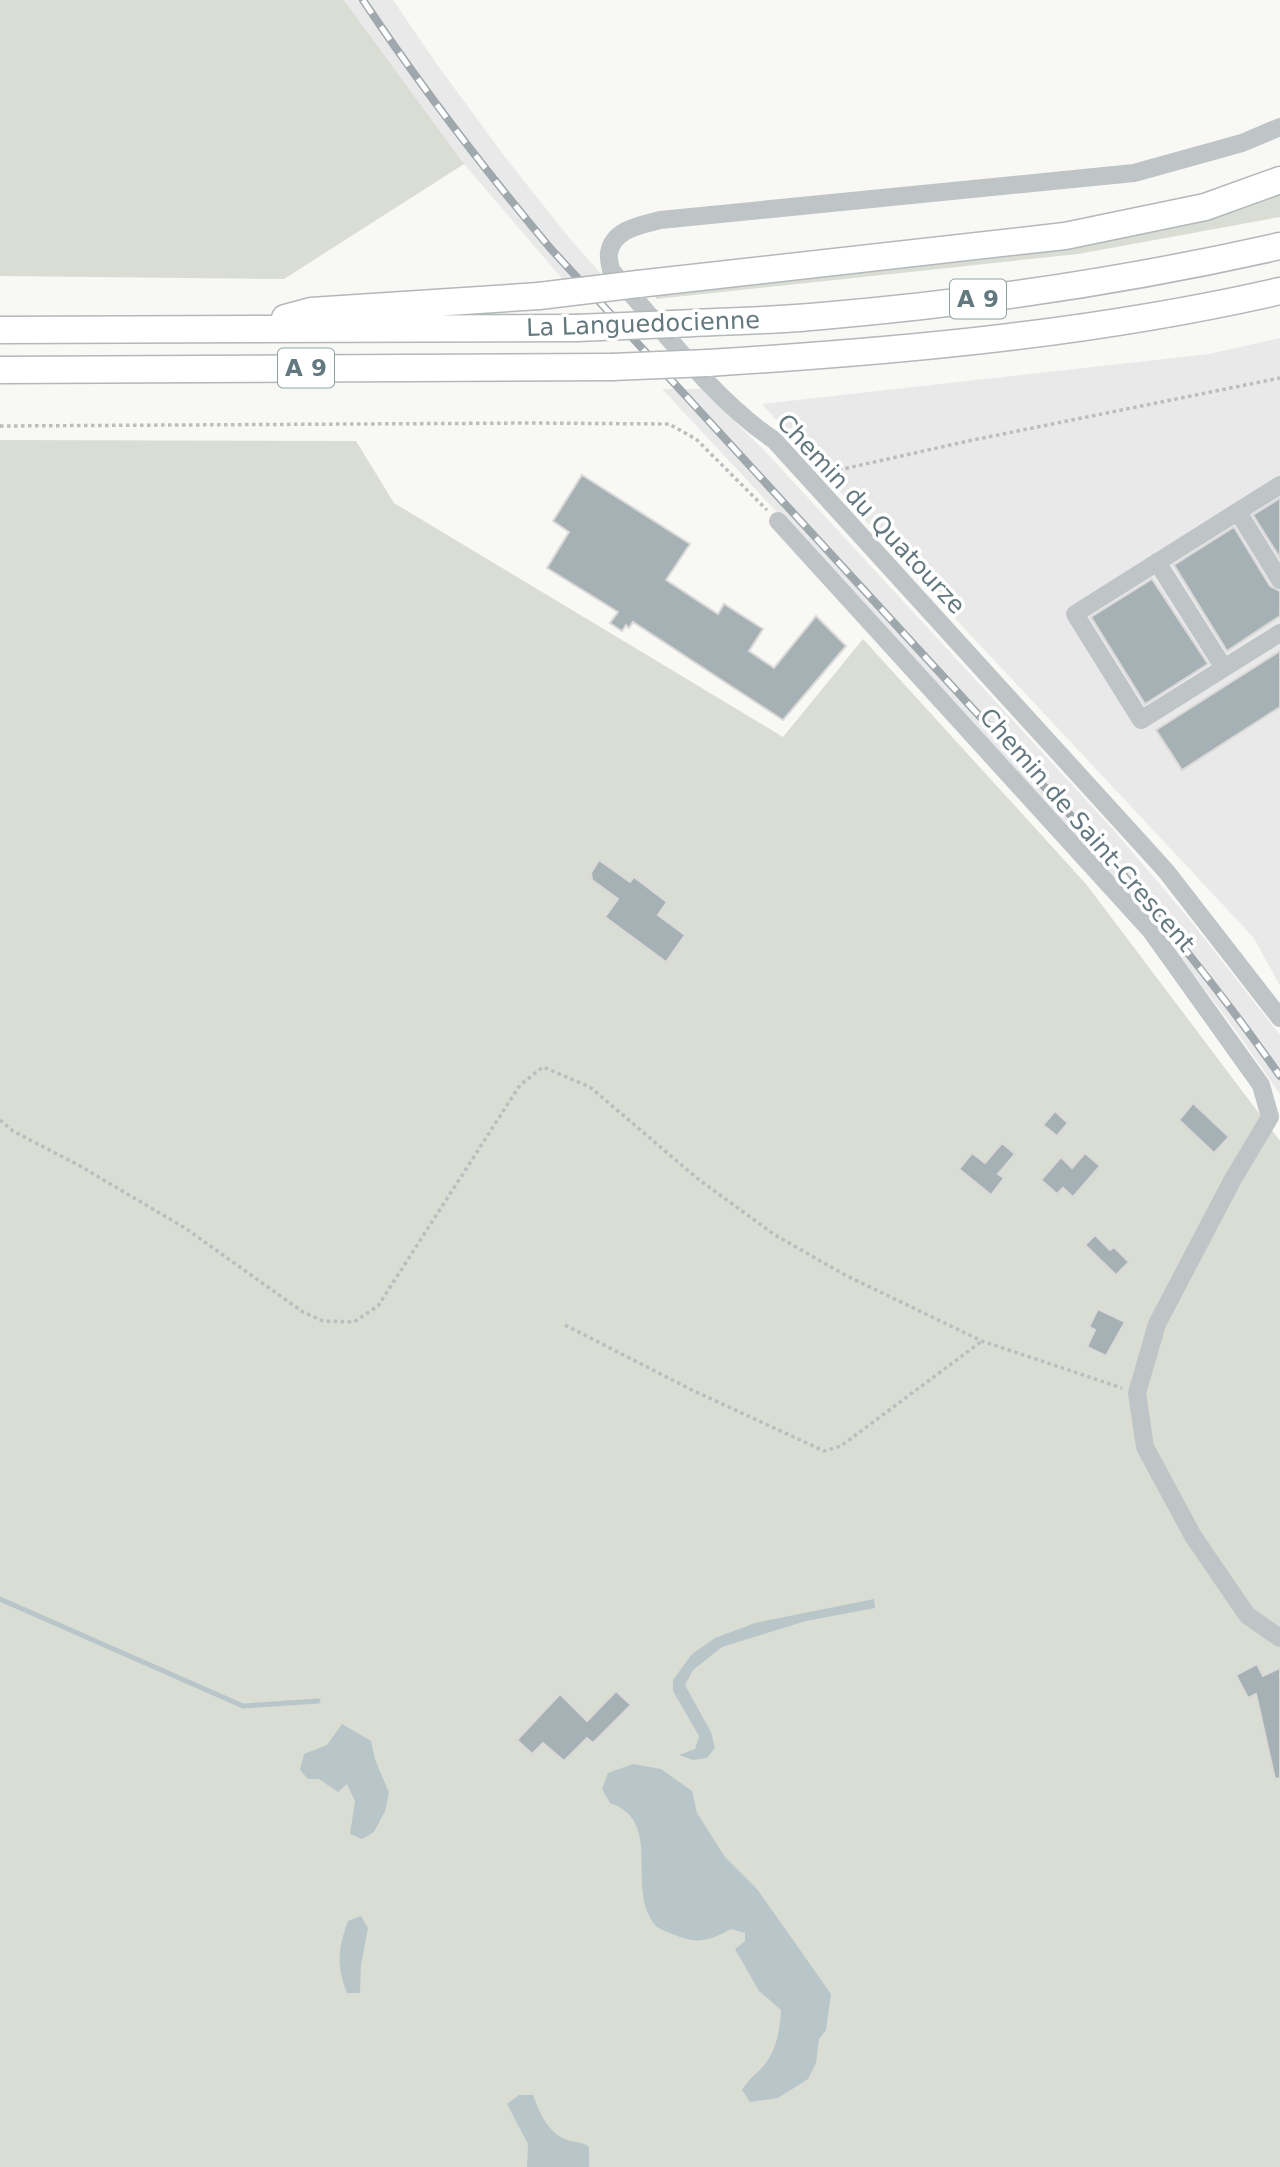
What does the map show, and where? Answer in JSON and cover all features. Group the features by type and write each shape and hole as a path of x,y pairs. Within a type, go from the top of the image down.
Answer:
{"highway":[{"path":"246,328 311,311 539,296 1065,236 1205,207 1280,180"},
{"name":"La Languedocienne","path":"0,330 576,328 821,317 1090,283 1280,246"},
{"name":"La Languedocienne","path":"0,370 612,367 708,363 959,344 1101,325 1280,291"}],"street":[{"name":"Chemin du Quatourze","path":"1280,127 1242,143 1134,173 660,220 633,227 618,235 608,253 611,270 718,393 748,422 774,440 1166,871 1280,1018"},
{"path":"1280,485 1075,614 1142,720 1280,633"},
{"path":"1238,512 1280,580"},
{"name":"Chemin de Saint-Crescent","path":"778,522 1151,931 1261,1085 1270,1117 1233,1180 1157,1324 1137,1393 1145,1447 1193,1536 1247,1615 1280,1638"},
{"path":"1157,562 1224,668"}],"path":[{"path":"811,480 832,470 1280,378"},
{"path":"0,426 532,422 669,424 696,439 778,522"},
{"path":"0,1120 13,1131 80,1166 184,1228 303,1312 323,1321 354,1322 378,1306 520,1085 543,1067 590,1087 698,1179 775,1235 845,1275 982,1341 1137,1393"},
{"path":"565,1325 692,1390 824,1451 841,1446 982,1341"}],"shaded area":[{"path":"0,0 344,0 464,164 284,279 0,276"},
{"path":"344,0 393,0 505,157 603,276 564,281 464,164"},
{"path":"1280,189 1280,217 1078,254 656,299 654,290"},
{"path":"1280,338 1280,986 1254,938 907,567 762,404 1209,354"},
{"path":"662,389 701,389 763,449 1111,827 1186,915 1280,1035 1280,1094 1165,937 996,747"},
{"path":"0,440 356,441 394,503 783,737 863,639 1086,884 1280,1141 1280,2167 0,2167"},
{"path":"874,1599 875,1608 806,1621 722,1647 693,1670 685,1685 711,1732 715,1748 707,1758 693,1760 679,1755 695,1749 699,1736 673,1691 673,1680 692,1654 715,1638 755,1623"},
{"path":"342,1724 371,1741 375,1759 389,1793 385,1811 374,1832 362,1839 350,1834 355,1801 347,1784 338,1792 319,1779 308,1779 300,1770 304,1754 327,1745"},
{"path":"633,1764 661,1769 692,1791 697,1813 725,1857 757,1889 831,1994 826,2030 819,2039 816,2063 808,2079 778,2098 750,2102 742,2090 772,2052 779,2031 781,2010 759,1991 735,1949 745,1941 745,1933 731,1929 711,1938 691,1940 656,1926 647,1911 636,1825 626,1812 610,1803 602,1789 608,1773"},
{"path":"361,1916 368,1928 361,1965 360,1993 347,1993 341,1974 340,1949 348,1921"},
{"path":"519,2095 533,2095 545,2121 560,2137 589,2147 589,2167 527,2167 528,2144 507,2104"}],"building":[{"path":"582,475 690,544 666,580 718,614 724,604 763,629 749,651 774,668 816,616 846,646 783,720 633,622 629,628 626,625 622,631 610,623 618,612 547,568 569,532 553,521"},
{"path":"1280,498 1280,558 1253,515"},
{"path":"1234,527 1270,586 1280,591 1280,616 1227,651 1174,565"},
{"path":"1152,579 1208,664 1145,704 1091,617"},
{"path":"1280,651 1280,707 1182,770 1156,730"},
{"path":"599,860 630,882 634,877 667,902 658,915 685,935 666,962 605,917 618,899 592,880 591,873"},
{"path":"1193,1103 1229,1137 1214,1153 1179,1120"},
{"path":"1055,1111 1068,1123 1057,1136 1043,1125"},
{"path":"1002,1143 1015,1154 998,1174 1004,1178 991,1195 959,1169 972,1153 985,1163"},
{"path":"1085,1153 1100,1166 1073,1197 1063,1188 1057,1194 1041,1180 1061,1157 1072,1168"},
{"path":"1095,1235 1110,1250 1114,1247 1129,1262 1116,1275 1085,1245"},
{"path":"1098,1309 1125,1322 1106,1356 1087,1347 1095,1330 1089,1327"},
{"path":"1257,1664 1263,1676 1280,1668 1280,1778 1275,1779 1256,1694 1248,1698 1236,1675"},
{"path":"616,1691 631,1705 593,1743 587,1738 564,1761 543,1743 532,1754 517,1740 560,1694 587,1721"}],"waterway":[{"path":"0,1599 243,1706 318,1701"}],"railway":[{"path":"363,0 454,127 551,249 1096,843 1191,957 1280,1076"}]}
